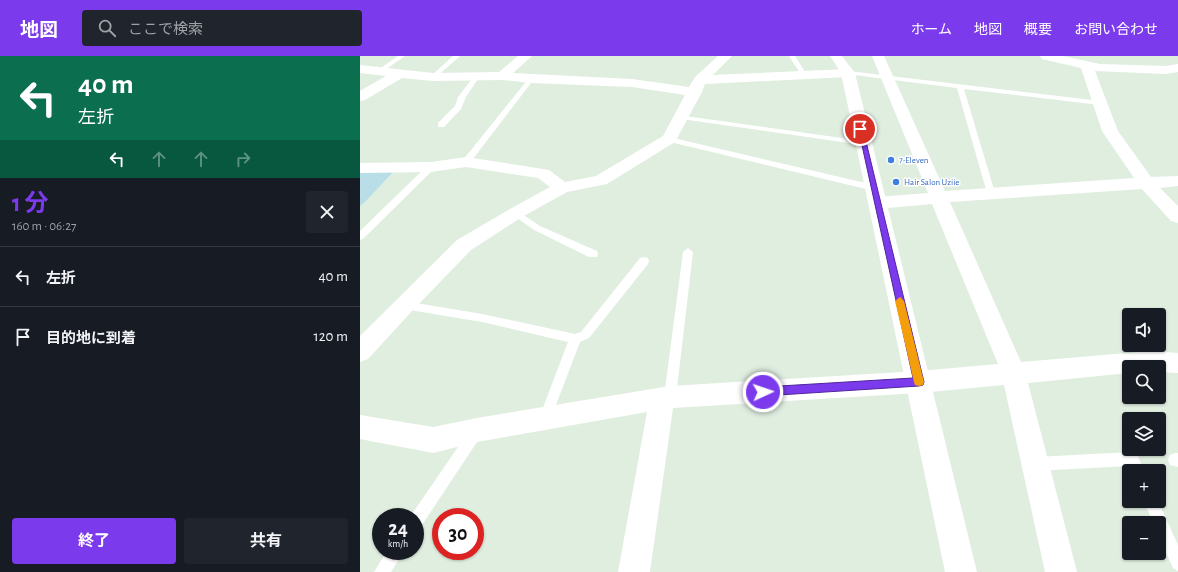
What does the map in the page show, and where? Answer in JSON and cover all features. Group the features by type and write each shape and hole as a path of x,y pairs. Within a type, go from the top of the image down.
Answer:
{"street":[{"path":"502,76 526,56"},
{"path":"360,352 404,304 464,245 516,213 562,188 601,180 669,139 698,86 726,56"},
{"path":"836,56 848,74 961,572"},
{"path":"878,56 1014,374 1061,572"},
{"path":"1046,56 1093,63 1166,70 1178,68"},
{"path":"1093,63 1100,103 1110,131 1147,184 1178,217"},
{"path":"360,68 398,74 434,77 502,76 531,79 698,86 804,75 848,74"},
{"path":"360,97 398,74"},
{"path":"360,168 430,167 466,162 543,174 562,188"},
{"path":"875,195 938,198 1178,181"},
{"path":"360,427 433,440 478,430 666,398 919,382 1150,362 1178,363"},
{"path":"634,572 666,398"}],"lane":[{"path":"380,70 402,56"},
{"path":"434,77 457,56"},
{"path":"792,56 804,75"},
{"path":"848,74 1100,103"},
{"path":"441,125 458,107 462,97 477,76"},
{"path":"466,162 531,79"},
{"path":"960,86 991,194"},
{"path":"681,117 863,143"},
{"path":"669,139 875,195"},
{"path":"360,237 430,167"},
{"path":"516,213 537,228 593,254"},
{"path":"666,398 688,252"},
{"path":"404,304 482,318 575,339 585,335 644,261"},
{"path":"545,418 575,339"},
{"path":"424,510 478,430"},
{"path":"1035,464 1132,459 1134,464"},
{"path":"1154,508 1178,563"},
{"path":"382,572 390,560"}],"shaded area":[{"path":"394,171 365,202 360,206 360,172"}],"slow traffic":[{"path":"900,301 919,382"}],"place":[{"name":"7-Eleven","path":"891,160"},
{"name":"Hair Salon Uziie","path":"896,182"}],"route":[{"path":"763,392 919,382 860,129"}]}
